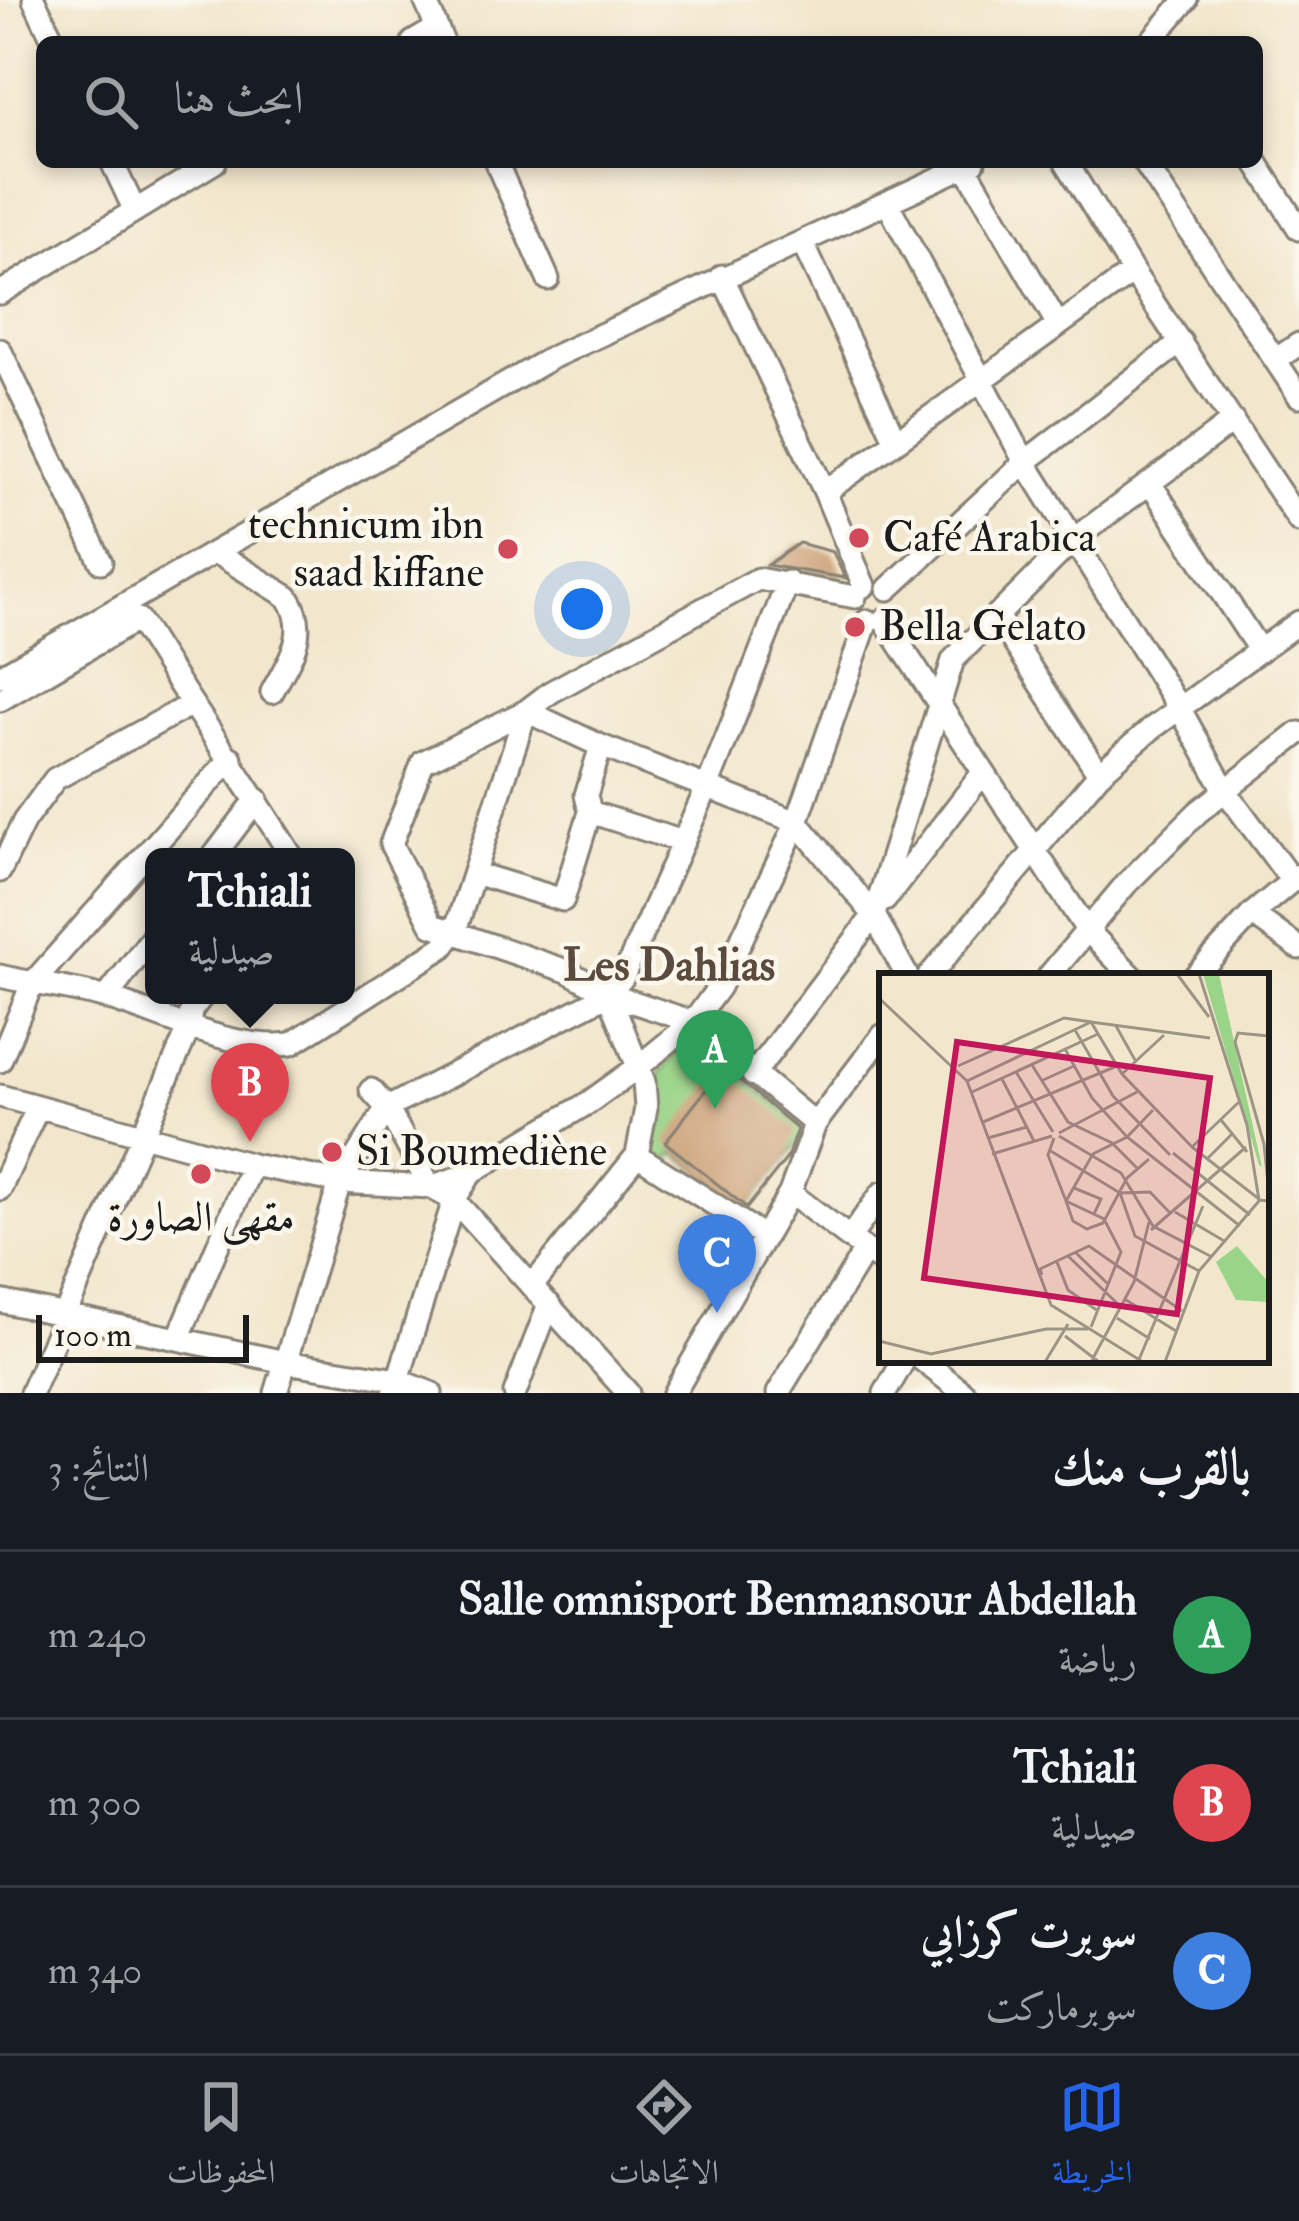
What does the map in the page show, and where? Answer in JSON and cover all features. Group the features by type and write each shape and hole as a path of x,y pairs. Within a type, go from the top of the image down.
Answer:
{"street":[{"path":"34,0 51,36"},
{"path":"425,0 440,35"},
{"path":"1173,33 1186,0"},
{"path":"115,168 135,211"},
{"path":"0,293 205,168"},
{"path":"499,168 548,279"},
{"path":"0,676 551,358 962,168"},
{"path":"972,168 1057,323"},
{"path":"1070,168 1133,272 1299,520"},
{"path":"1148,168 1299,396"},
{"path":"1260,168 1299,229"},
{"path":"888,204 1025,462 1225,790 1295,878 1252,914 1198,973"},
{"path":"803,244 896,441"},
{"path":"825,492 1133,272"},
{"path":"722,276 825,492 860,591 857,614 875,621 940,703 1088,930 1129,973"},
{"path":"888,589 1025,462 1180,342"},
{"path":"1275,360 1299,344"},
{"path":"0,350 101,562"},
{"path":"874,915 952,660 1073,540 1233,421"},
{"path":"1150,483 1261,651"},
{"path":"215,552 288,598 295,608 301,630 298,641 272,692"},
{"path":"815,1124 693,1022 609,994 567,971 432,925 391,844 423,761 526,711 551,692 758,579 860,591 876,584 888,589"},
{"path":"275,1393 340,1182 379,1099 609,994 623,977 708,785 788,582"},
{"path":"0,1096 251,1165 340,1182 430,1187 472,1172 588,1103 638,1067 693,1022 719,987 797,822 875,621 893,606 888,589"},
{"path":"996,615 1099,774"},
{"path":"0,700 138,619 286,848"},
{"path":"932,973 1099,774 1151,729 1299,622"},
{"path":"0,872 5,846 56,779 190,705"},
{"path":"526,711 601,746 797,822 874,915 905,973"},
{"path":"355,1003 443,947 455,931 526,711"},
{"path":"1052,973 1126,884 1225,790 1299,734"},
{"path":"474,873 563,900 590,812 586,795 601,746"},
{"path":"152,848 231,758"},
{"path":"753,1075 982,774"},
{"path":"220,848 256,799"},
{"path":"590,812 683,842"},
{"path":"0,1061 32,984 145,856"},
{"path":"1252,914 1299,948"},
{"path":"107,998 145,947"},
{"path":"0,976 107,998 189,1028 276,1046 291,1044 354,1004"},
{"path":"532,1285 637,1155 646,1108 644,1082 609,994"},
{"path":"31,1393 196,1004"},
{"path":"674,1393 790,1193 815,1124 879,1040"},
{"path":"379,1099 430,1187 454,1200 628,1393"},
{"path":"0,1189 38,1107"},
{"path":"637,1155 765,1237"},
{"path":"178,1339 251,1165"},
{"path":"396,1387 454,1200 472,1172"},
{"path":"790,1193 866,1250"},
{"path":"778,1393 866,1250 879,1204"},
{"path":"0,1301 431,1393"},
{"path":"515,1393 549,1304"},
{"path":"885,1393 902,1363"},
{"path":"926,1363 964,1393"}],"green space":[{"path":"690,1035 809,1130 746,1209 676,1152 662,1168 647,1155 648,1087"}],"building":[{"path":"799,543 833,552 845,578 767,565"},
{"path":"724,1067 797,1129 787,1158 747,1208 665,1142"}],"place":[{"name":"Café Arabica","path":"859,538"},
{"name":"technicum ibn saad kiffane","path":"508,549"},
{"name":"Bella Gelato","path":"855,627"},
{"name":"Salle omnisport Benmansour Abdellah","path":"715,1109"},
{"name":"Tchiali","path":"250,1142"},
{"name":"Si Boumediène","path":"332,1152"},
{"name":"مقهى الصاورة","path":"201,1174"},
{"name":"سوبرت كرزابي","path":"717,1313"}],"district":[{"name":"Les Dahlias","path":"669,966"}]}
